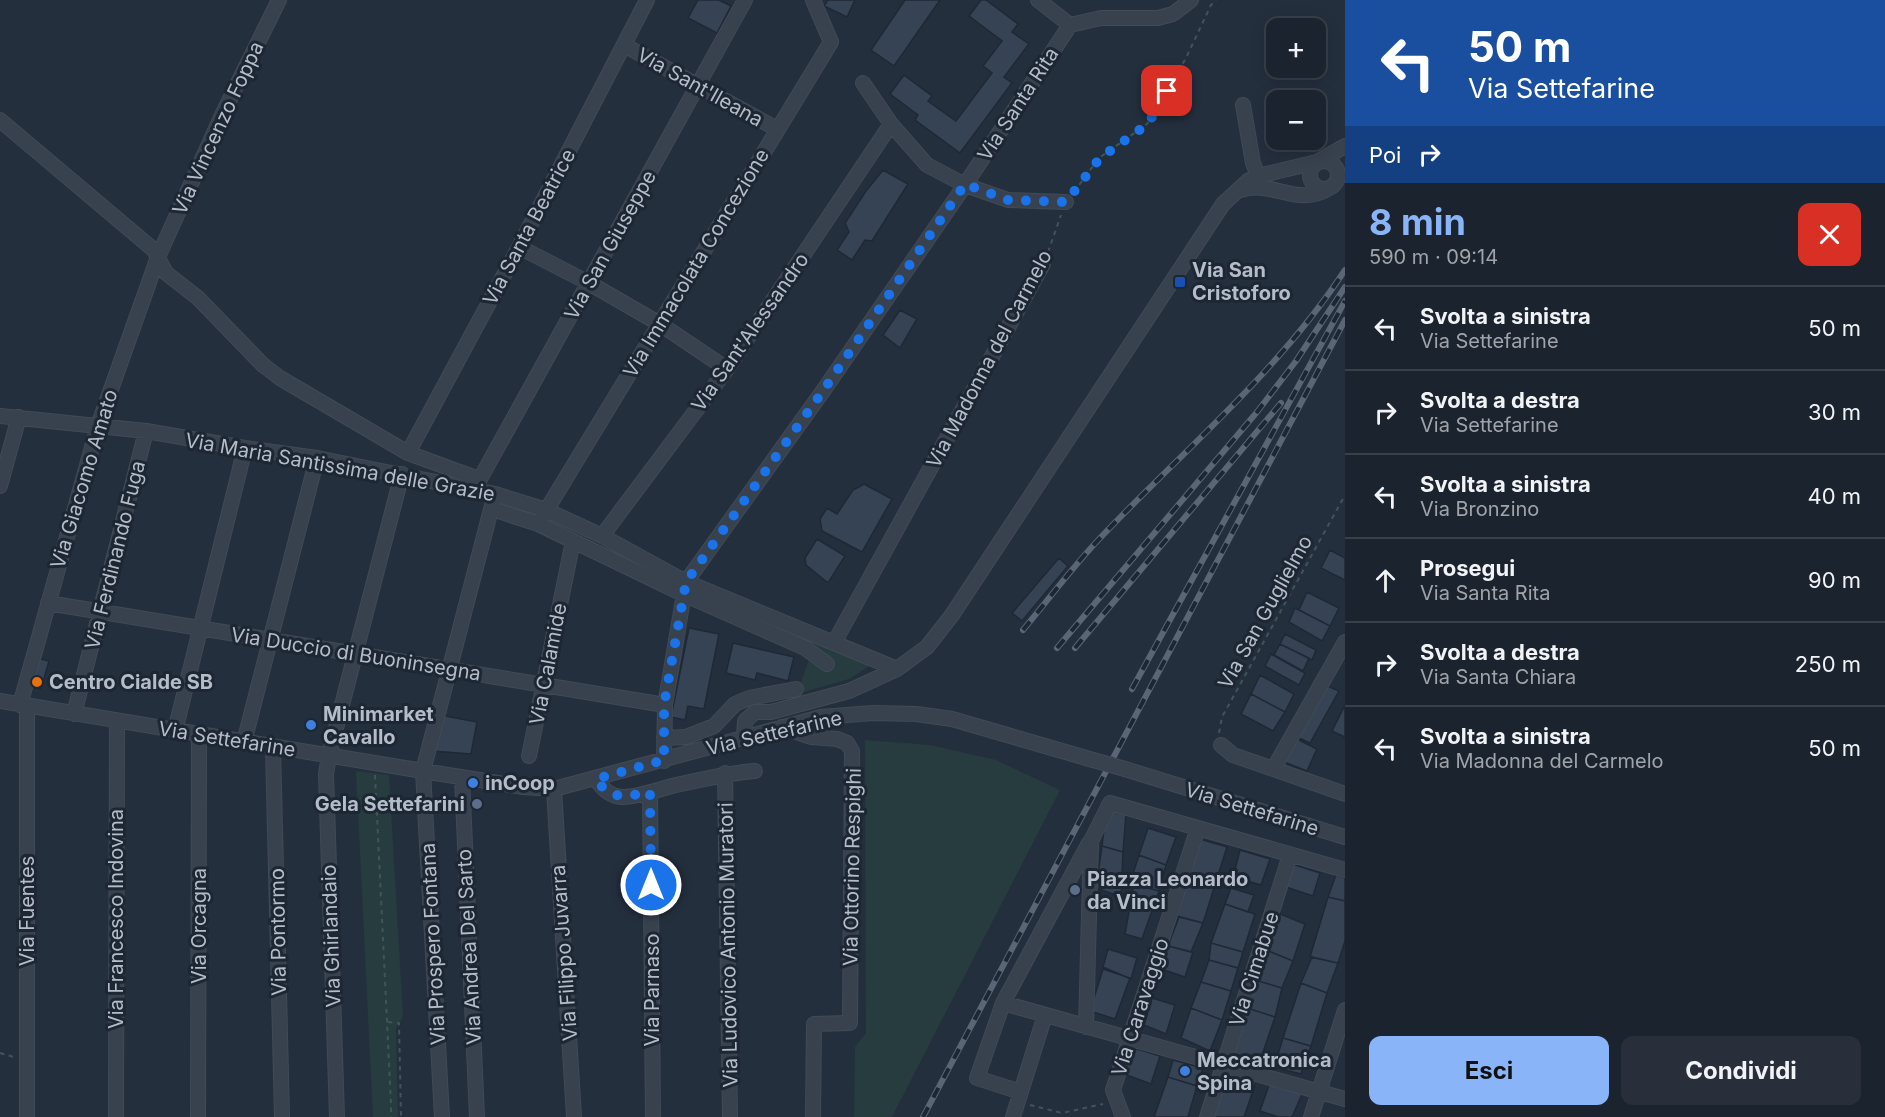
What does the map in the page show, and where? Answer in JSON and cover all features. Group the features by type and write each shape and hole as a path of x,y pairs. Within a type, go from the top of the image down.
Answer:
{"street":[{"name":"Via Vincenzo Foppa","path":"158,257 223,113 279,0"},
{"name":"Via Santa Beatrice","path":"408,453 519,247 647,0"},
{"name":"Via San Giuseppe","path":"476,485 745,0"},
{"name":"Via Immacolata Concezione","path":"538,524 831,42 813,0"},
{"path":"1038,0 1070,25 1101,18 1158,18 1173,14 1191,0"},
{"name":"Via Santa Rita","path":"685,588 965,184 1070,25"},
{"name":"Via Sant'Ileana","path":"624,45 777,129"},
{"path":"863,83 891,124 927,165 965,184 1008,200 1066,202"},
{"path":"1243,105 1253,163 1258,176"},
{"name":"Via Maria Santissima delle Grazie","path":"0,120 154,250 166,273 198,298 263,365 280,378 408,453 495,494 546,510 602,536 685,588"},
{"name":"Via Sant'Alessandro","path":"602,536 727,369 891,124"},
{"path":"744,738 745,721 755,712 771,712 849,691 897,669 927,647 952,615 1223,204 1248,181 1258,176 1317,162 1326,160 1336,168 1338,177 1333,186 1326,189 1317,187 1311,179 1311,169 1317,162 1345,146"},
{"path":"1230,196 1256,187 1305,196 1318,194 1333,186 1345,174"},
{"path":"519,247 589,283 660,324 727,369"},
{"name":"Via Giacomo Amato","path":"24,705 48,603 98,426 158,257"},
{"name":"Via Madonna del Carmelo","path":"834,643 1043,264"},
{"name":"Via Maria Santissima delle Grazie","path":"0,416 146,432 476,485"},
{"path":"0,486 19,417"},
{"name":"Via Ferdinando Fuga","path":"74,714 146,432"},
{"path":"175,731 245,448"},
{"path":"244,742 316,458"},
{"name":"Via Ghirlandaio","path":"337,1117 326,774 402,474"},
{"name":"Via Prospero Fontana","path":"442,1117 423,771 495,494"},
{"name":"Via Maria Santissima delle Grazie","path":"492,509 538,524 573,542 685,588 834,643 897,669"},
{"name":"Via Calamide","path":"530,756 573,542"},
{"path":"664,760 664,705 685,588 805,648 827,664"},
{"name":"Via Duccio di Buoninsegna","path":"48,603 664,705"},
{"path":"1274,768 1345,642"},
{"path":"1331,667 1345,673"},
{"path":"664,738 686,737 714,726 735,704 749,698 796,689"},
{"name":"Via Settefarine","path":"0,702 523,787 554,789 821,717 873,713 916,714 952,719 1125,769 1345,837"},
{"name":"Via Fuentes","path":"24,705 27,1117"},
{"name":"Via Francesco Indovina","path":"116,1117 117,721"},
{"name":"Via Ottorino Respighi","path":"782,727 811,737 837,739 847,743 852,751 850,1023 814,1024 813,1117"},
{"name":"Via Orcagna","path":"198,1117 199,735"},
{"path":"1221,745 1233,755 1345,794"},
{"name":"Via Pontormo","path":"273,747 282,1117"},
{"name":"Via Settefarine","path":"596,779 602,788 612,795 622,797 725,773 755,771"},
{"name":"Via Ludovico Antonio Muratori","path":"725,773 730,1117"},
{"name":"Via Andrea Del Sarto","path":"462,777 477,1117"},
{"name":"Via Filippo Juvarra","path":"554,789 574,1117"},
{"name":"Via Parnaso","path":"650,792 653,1117"},
{"path":"1020,1097 977,1078 1003,1003 1110,803 1345,870"},
{"name":"Via Caravaggio","path":"1123,1117 1113,1090 1198,828"},
{"path":"1086,1027 1090,841"},
{"name":"Via Cimabue","path":"1207,1117 1290,855"},
{"path":"1003,1003 1345,1099"},
{"path":"1311,1117 1341,1035 1345,1010"},
{"path":"1013,1117 1045,1015"}],"path":[{"name":"Via Madonna del Carmelo","path":"1043,264 1066,202 1100,158 1148,124 1186,58 1211,5 1216,0"},
{"name":"Via San Guglielmo","path":"1221,745 1219,730 1222,717 1345,495"},
{"path":"378,764 375,775 391,1117"},
{"path":"387,1022 399,1023 401,1117"},
{"path":"1020,1097 1062,1113 1109,1103"}],"green space":[{"path":"693,588 871,665 849,679 797,694 813,648 691,594"},
{"path":"865,740 930,745 996,760 1060,790 892,1117 854,1117 855,1047 866,1033"},
{"path":"356,771 389,775 403,1017 396,1028 398,1117 373,1117"}],"building":[{"path":"698,0 719,0 731,6 717,33 688,18"},
{"path":"828,0 855,0 847,17 824,6"},
{"path":"905,0 940,0 894,66 871,50"},
{"path":"981,0 986,0 1018,24 1012,32 1029,44 1004,77 1012,83 960,153 915,120 918,115 890,94 904,75 932,96 928,101 956,121 992,73 983,66 1002,41 969,16"},
{"path":"883,170 908,184 872,241 865,240 852,260 837,250 849,232 845,223"},
{"path":"900,310 917,319 900,348 883,335"},
{"path":"864,484 892,499 862,552 822,531 820,519 827,508 837,514 853,490"},
{"path":"817,539 845,556 828,583 806,565 805,558"},
{"path":"1330,550 1345,558 1345,580 1321,568"},
{"path":"1059,558 1068,566 1022,621 1012,613"},
{"path":"1307,592 1339,608 1330,626 1299,610"},
{"path":"1295,608 1330,626 1322,641 1289,622"},
{"path":"689,628 719,634 704,709 688,706 685,720 671,717"},
{"path":"1285,634 1316,650 1312,660 1280,644"},
{"path":"733,643 794,657 788,681 757,673 755,680 726,673"},
{"path":"1280,644 1309,658 1303,671 1274,655"},
{"path":"1271,654 1305,673 1299,685 1265,666"},
{"path":"37,658 49,661 41,689 29,686"},
{"path":"1260,675 1294,694 1285,712 1251,694"},
{"path":"1325,685 1339,691 1310,743 1299,738"},
{"path":"1251,694 1285,712 1273,731 1241,714"},
{"path":"1345,705 1345,737 1332,731"},
{"path":"440,715 477,722 471,754 432,751"},
{"path":"1295,738 1317,749 1307,771 1284,762"},
{"path":"1106,811 1126,814 1123,852 1102,846"},
{"path":"1148,828 1176,837 1166,865 1139,855"},
{"path":"1200,839 1227,847 1203,923 1177,916"},
{"path":"1102,846 1123,852 1121,897 1096,888"},
{"path":"1240,850 1270,859 1261,885 1233,877"},
{"path":"1139,855 1166,865 1159,891 1130,883"},
{"path":"1292,864 1320,873 1313,896 1286,887"},
{"path":"1336,875 1345,878 1345,901 1328,897"},
{"path":"1134,884 1159,891 1142,939 1125,934"},
{"path":"1231,888 1254,895 1248,912 1225,904"},
{"path":"1328,897 1345,901 1345,941 1338,963 1310,957"},
{"path":"1225,904 1255,914 1243,952 1211,943"},
{"path":"1278,913 1305,924 1293,961 1266,950"},
{"path":"1179,917 1203,923 1191,952 1168,946"},
{"path":"1211,943 1243,952 1238,968 1209,960"},
{"path":"1168,946 1193,952 1185,977 1161,969"},
{"path":"1108,949 1137,958 1131,979 1103,967"},
{"path":"1266,950 1293,961 1282,988 1255,980"},
{"path":"1312,957 1338,963 1327,993 1301,983"},
{"path":"1209,960 1238,968 1231,991 1201,982"},
{"path":"1103,969 1130,978 1115,1019 1090,1011"},
{"path":"1255,980 1282,988 1275,1017 1247,1008"},
{"path":"1201,982 1231,991 1222,1020 1191,1008"},
{"path":"1301,983 1327,993 1311,1046 1283,1038"},
{"path":"1152,998 1175,1005 1166,1034 1144,1025"},
{"path":"1191,1008 1222,1020 1210,1051 1181,1038"},
{"path":"1247,1008 1275,1017 1260,1061 1232,1053"},
{"path":"1283,1038 1311,1046 1301,1074 1274,1067"},
{"path":"1134,1048 1160,1056 1151,1084 1124,1074"},
{"path":"1173,1060 1203,1068 1197,1086 1168,1077"},
{"path":"1227,1073 1256,1082 1244,1117 1212,1117"},
{"path":"1168,1077 1197,1086 1188,1117 1154,1117"},
{"path":"1269,1085 1303,1092 1292,1117 1278,1117 1260,1111"}],"railway":[{"path":"1023,630 1102,536 1261,376 1319,307 1345,270"},
{"path":"1057,648 1257,412 1296,361 1345,287"},
{"path":"1132,689 1345,301"},
{"path":"923,1117 1345,320"},
{"path":"1075,648 1281,403"}],"place":[{"name":"Via San Cristoforo","path":"1180,282"},
{"name":"Centro Cialde SB","path":"37,682"},
{"name":"Minimarket Cavallo","path":"311,725"},
{"name":"inCoop","path":"473,783"},
{"name":"Gela Settefarini","path":"477,804"},
{"name":"Piazza Leonardo da Vinci","path":"1075,890"},
{"name":"Meccatronica Spina","path":"1185,1071"}],"route":[{"path":"651,885 650,792 622,797 612,795 602,788 596,779 664,760 664,705 686,582 823,391 965,184 1008,200 1066,202 1100,158 1148,124 1167,91"}]}
